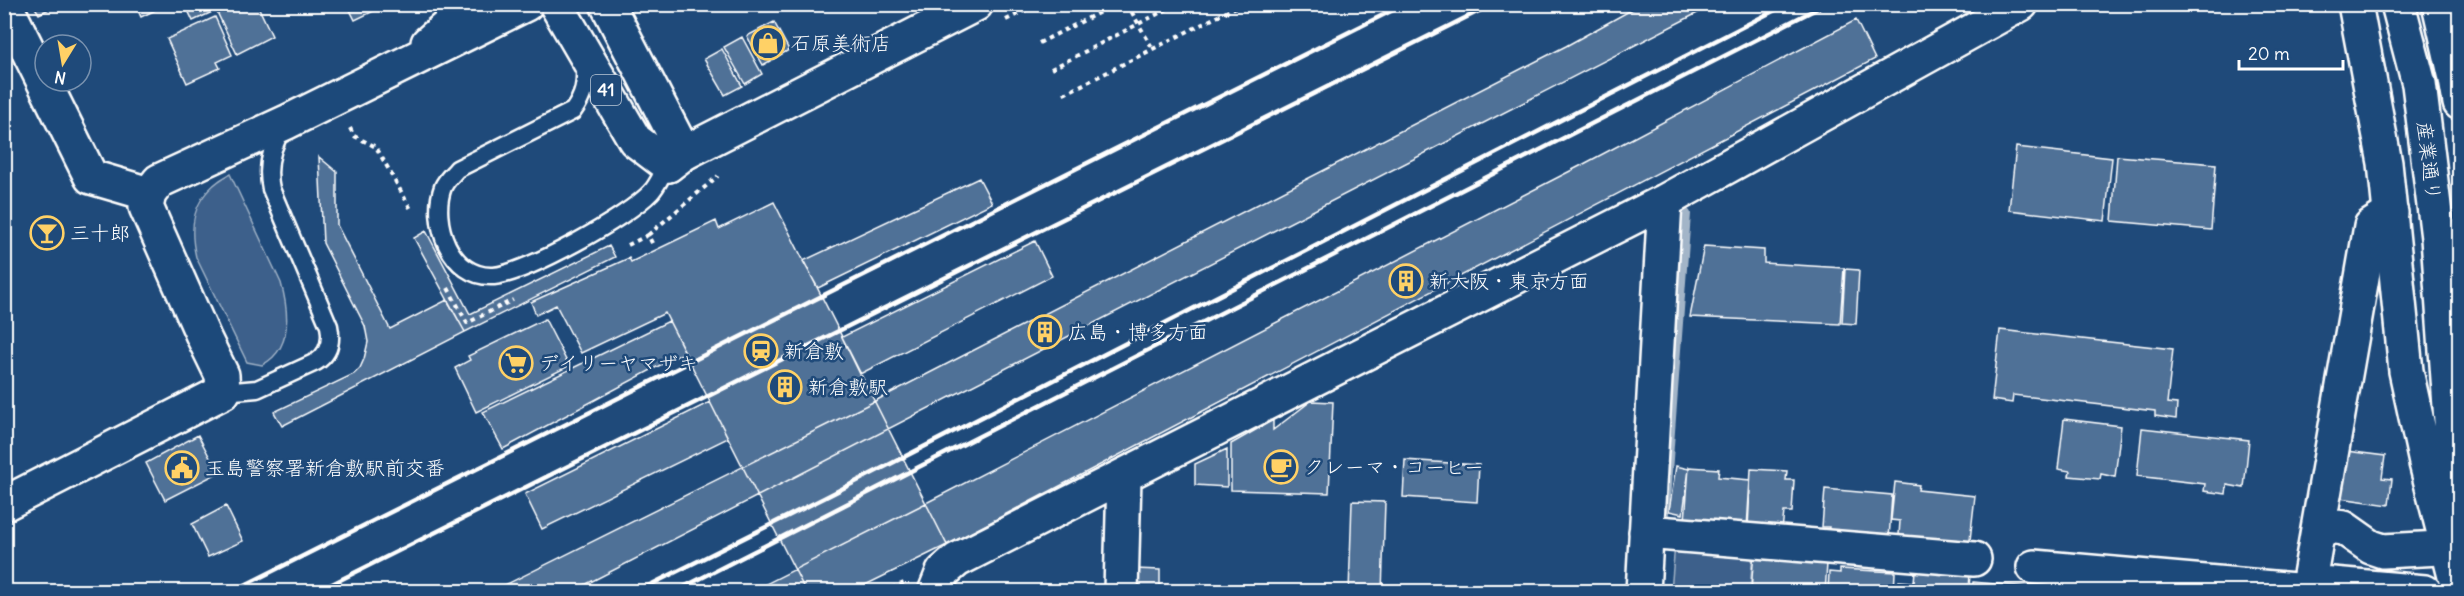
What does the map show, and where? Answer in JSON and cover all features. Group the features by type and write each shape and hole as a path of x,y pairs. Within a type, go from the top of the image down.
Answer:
{"street":[{"path":"5,4 91,177 149,194"},
{"path":"407,63 450,24 464,4"},
{"path":"4,504 223,392 222,375 146,207 149,194 159,181 287,122 526,4"},
{"name":"41","path":"556,4 635,140 676,159"},
{"name":"41","path":"606,4 676,159"},
{"path":"676,159 976,4"},
{"path":"935,591 944,572 957,560 1665,201 2021,4"},
{"path":"2355,4 2385,163 2406,371 2426,463 2455,543 2459,591"},
{"name":"産業通り","path":"2398,4 2419,84 2438,238 2455,543"},
{"name":"産業通り","path":"2439,4 2460,103"},
{"path":"1643,591 1665,201"},
{"path":"2308,588 2371,226 2391,213"},
{"path":"1121,591 1124,477"},
{"path":"2319,525 2344,528 2371,547 2383,551 2455,543"},
{"path":"1646,532 1974,559"},
{"path":"2034,567 2308,588 2425,591"}],"lane":[{"path":"584,53 586,79 582,98 573,111 457,169 444,184 439,200 442,236 458,261 474,273 493,276 515,271 604,228 651,192 676,159"},
{"path":"223,392 257,389 316,363 325,357 329,346 331,336 329,326 271,189 268,176 274,143 287,122"}],"path":[{"path":"1039,44 1116,4"},
{"path":"1128,4 1153,49"},
{"path":"1051,69 1177,4"},
{"path":"1064,94 1242,4"}],"shaded area":[{"path":"230,174 281,283 286,306 284,340 272,358 262,365 247,362 196,257 193,244 194,219 202,198 218,181"},
{"path":"1675,544 1753,550 1750,591 1671,592"}],"building":[{"path":"33,4 59,4 39,14"},
{"path":"135,4 168,4 141,17"},
{"path":"195,4 209,4 212,12 193,21 187,8"},
{"path":"233,4 257,4 272,36 237,54 217,12"},
{"path":"347,4 376,4 378,9 355,20"},
{"name":"広島・博多方面","path":"1642,4 1715,4 571,592 491,592 875,401 1566,46"},
{"path":"215,17 232,55 217,62 220,68 187,83 167,39"},
{"name":"新大阪・東京方面","path":"1856,20 1875,59 947,545 851,592 750,592 1580,166"},
{"name":"石原美術店","path":"774,22 789,50 763,65 747,36"},
{"path":"742,37 762,74 745,84 724,47"},
{"path":"722,49 742,86 725,95 704,59"},
{"path":"2016,147 2112,158 2105,221 2009,210"},
{"path":"2117,156 2216,164 2211,230 2112,221"},
{"path":"319,157 337,172 337,225 390,329 447,300 465,332 282,426 274,412 354,374 364,359 368,342 365,326 323,243"},
{"path":"979,178 992,203 818,288 803,261"},
{"name":"新倉敷駅","path":"774,202 947,545 851,592 806,592 665,313 581,353 556,305 536,315 531,302 629,258 631,262 716,221 719,229"},
{"path":"426,231 470,314 609,246 615,257 465,332 414,238"},
{"path":"1035,241 1052,276 860,374 842,337"},
{"path":"1704,246 1764,250 1764,263 1844,268 1840,324 1690,317"},
{"path":"1845,269 1859,270 1856,324 1842,323"},
{"name":"デイリーヤマザキ","path":"545,319 569,366 476,412 455,368 470,360 468,356"},
{"path":"669,321 685,352 503,449 483,412"},
{"path":"2000,330 2173,349 2167,403 2177,404 2176,419 2155,416 2155,411 2013,395 2012,403 1992,400"},
{"name":"クレーマ・コーヒー","path":"1311,401 1333,402 1329,493 1231,490 1231,444 1273,420 1273,430"},
{"path":"710,402 728,438 542,529 525,494"},
{"path":"2064,419 2121,426 2115,477 2101,474 2100,479 2069,476 2070,471 2058,469"},
{"path":"2142,428 2249,440 2244,488 2227,485 2226,494 2204,491 2205,484 2137,476"},
{"name":"玉島警察署新倉敷駅前交番","path":"198,435 218,473 165,500 146,463"},
{"path":"1227,449 1227,487 1195,485 1195,464"},
{"path":"2346,451 2385,456 2382,478 2392,479 2389,505 2340,498"},
{"path":"1405,460 1479,465 1477,502 1403,497"},
{"path":"1676,466 1689,469 1683,514 1669,511"},
{"path":"1689,467 1719,469 1718,477 1750,480 1747,528 1685,521"},
{"path":"1751,469 1787,471 1786,480 1794,480 1792,512 1784,512 1782,530 1748,528"},
{"path":"1895,482 1919,485 1918,490 1975,496 1969,549 1945,546 1946,540 1899,535 1900,521 1891,520"},
{"path":"1825,489 1892,495 1889,539 1828,535 1829,527 1822,527"},
{"path":"1352,501 1385,502 1382,592 1349,592"},
{"path":"226,506 243,541 208,557 192,524"},
{"path":"1754,550 1813,558 1812,563 1827,564 1825,592 1751,592"},
{"path":"1135,569 1160,570 1160,592 1134,592"},
{"path":"1840,569 1895,572 1894,592 1828,592 1829,572 1840,573"},
{"path":"1942,570 1970,572 1969,592 1899,592 1899,581 1914,582 1915,571 1941,574"},
{"path":"1973,582 2028,587 2027,592 1972,592"}],"waterway":[{"path":"1664,513 1686,214"}],"railway":[{"path":"231,592 1405,4"},
{"path":"316,592 1493,4"},
{"path":"636,592 824,498 1787,4"},
{"path":"674,592 1826,4"}],"place":[{"name":"石原美術店","path":"768,43"},
{"name":"三十郎","path":"47,233"},
{"name":"新大阪・東京方面","path":"1406,281"},
{"name":"広島・博多方面","path":"1045,332"},
{"name":"新倉敷","path":"761,351"},
{"name":"デイリーヤマザキ","path":"516,363"},
{"name":"新倉敷駅","path":"785,387"},
{"name":"クレーマ・コーヒー","path":"1281,467"},
{"name":"玉島警察署新倉敷駅前交番","path":"182,468"}]}
